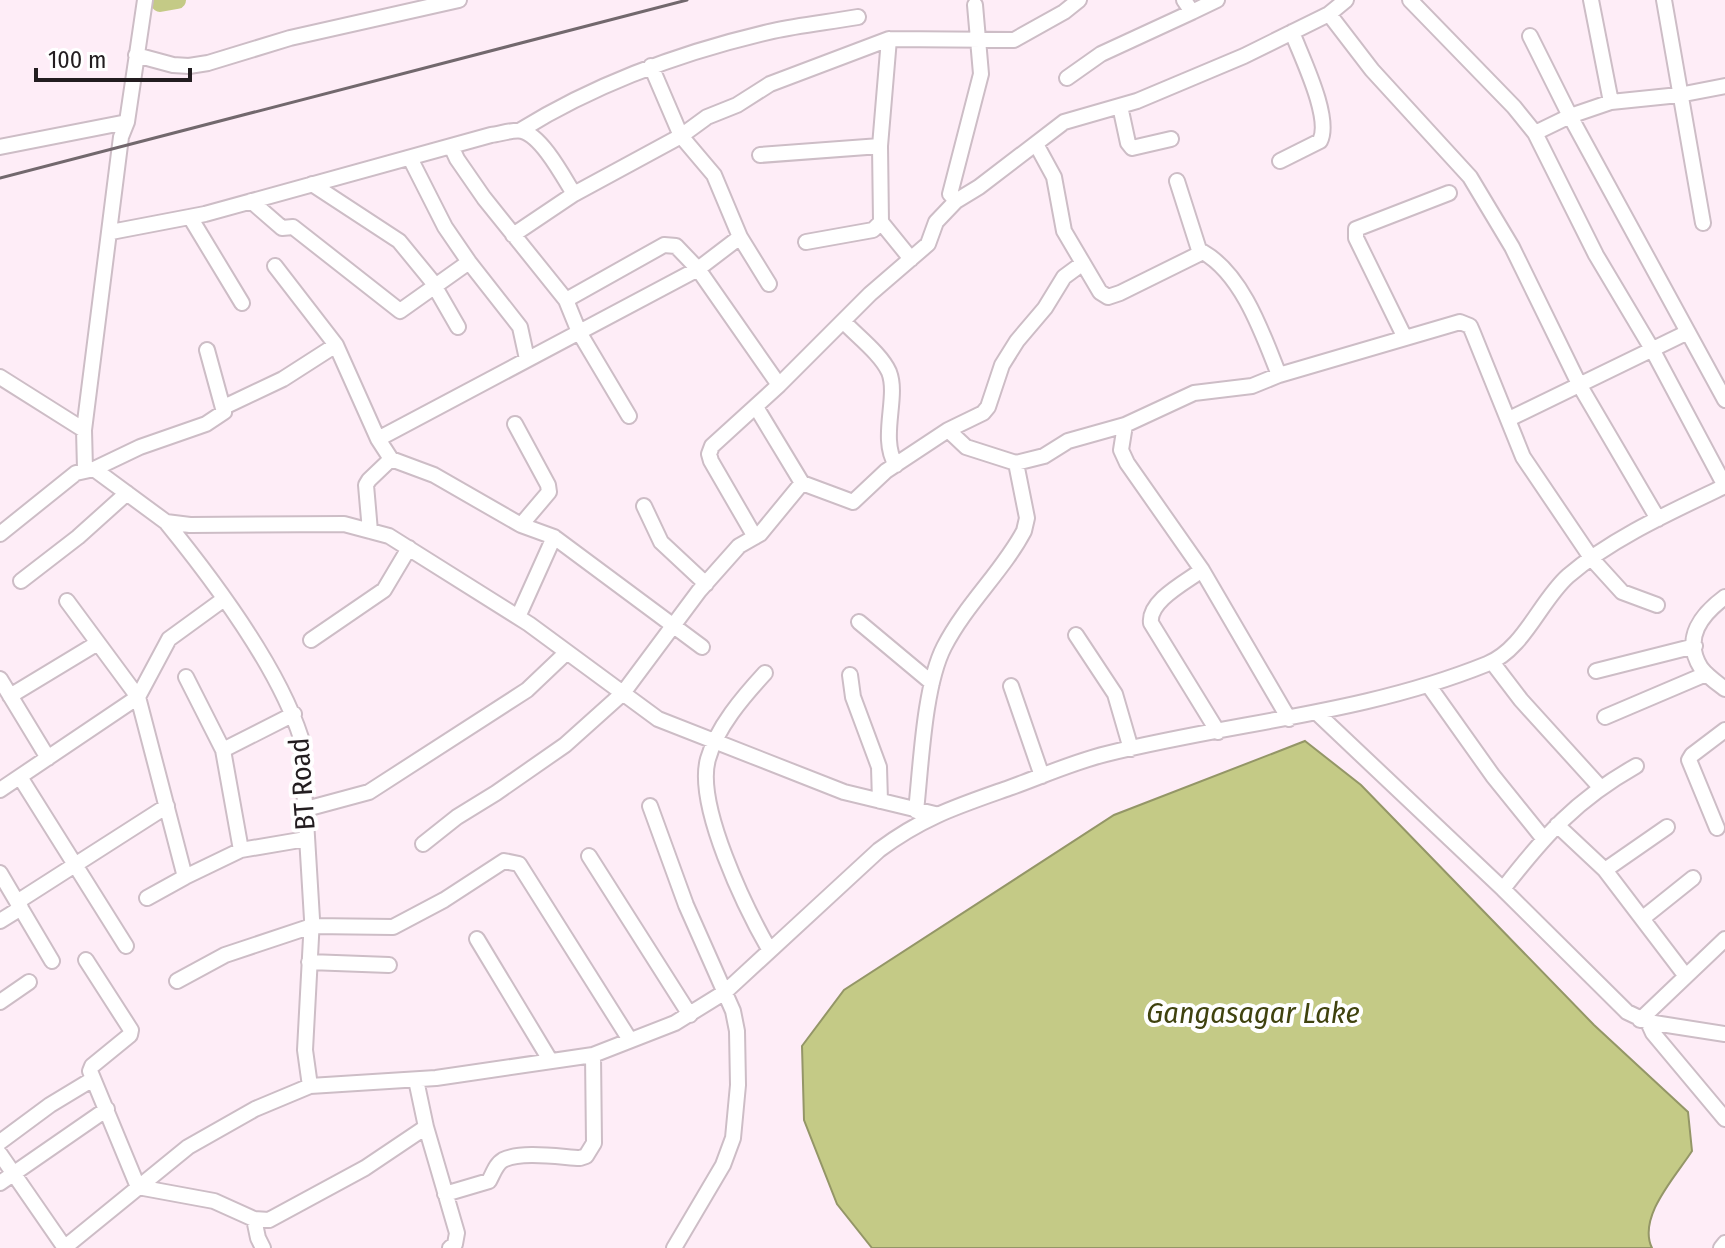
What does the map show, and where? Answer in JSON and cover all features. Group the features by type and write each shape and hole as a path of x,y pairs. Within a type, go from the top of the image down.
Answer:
{"street":[{"path":"90,469 84,430 121,137 127,122 145,0"},
{"path":"136,55 173,65 208,63 290,38 459,0"},
{"path":"513,235 574,194 770,84 889,39 1014,40 1079,0"},
{"path":"1067,78 1101,54 1188,6 1217,0"},
{"path":"755,537 727,492 709,454 712,446 928,244 936,222 956,201 1064,122 1137,101 1244,56 1329,14 1346,0"},
{"path":"1591,0 1611,102"},
{"path":"1664,0 1703,223"},
{"path":"0,1154 64,1248 188,1147 255,1109 310,1086 416,1080 593,1055 675,1023 725,992 879,850 935,814 1103,754 1317,713 1429,686 1492,662 1520,636 1560,583 1592,559 1658,519 1725,486 1652,349 1596,255 1535,133 1419,3"},
{"path":"956,201 950,194 981,74 975,5"},
{"path":"1329,14 1372,70 1467,172 1512,247 1580,386 1658,519"},
{"path":"111,232 190,217 521,130 651,66 776,30 858,17"},
{"path":"1280,161 1320,141 1323,133 1320,108 1292,32"},
{"path":"1530,36 1570,116 1725,400"},
{"path":"889,39 880,146 881,222 911,259"},
{"path":"651,66 681,136 714,175 740,237 769,284"},
{"path":"1535,133 1570,116 1611,102 1679,95 1725,86"},
{"path":"1120,106 1128,143 1132,148 1171,139"},
{"path":"0,147 127,122"},
{"path":"521,130 532,136 550,155 574,194"},
{"path":"1036,144 1054,177 1064,231 1100,292 1108,297 1120,293 1200,253 1208,254 1246,300 1279,375"},
{"path":"451,146 475,185 566,300 579,332 629,416"},
{"path":"760,155 880,146"},
{"path":"410,158 445,227 520,327 527,359"},
{"path":"1177,181 1200,253"},
{"path":"312,184 399,241 435,286 458,327"},
{"path":"1405,338 1356,238 1356,229 1449,193"},
{"path":"251,201 282,228 293,227 400,311 469,262"},
{"path":"190,217 242,303"},
{"path":"806,242 873,230 881,222"},
{"path":"378,439 698,269 740,237"},
{"path":"566,300 664,245 676,246 698,269 779,385"},
{"path":"756,407 802,483 853,502 896,465 948,430 983,413 988,407 1002,365 1017,341 1045,308 1064,277 1083,263"},
{"path":"275,266 336,345 378,439 391,459 434,475 521,525 554,537 702,647"},
{"path":"843,321 889,370 892,384 889,416 891,457 896,465"},
{"path":"948,430 966,447 1016,463 1044,456 1068,441 1125,425 1194,393 1252,386 1279,375 1460,322 1470,326 1523,457 1592,559 1622,592 1657,605"},
{"path":"1509,419 1688,332"},
{"path":"224,407 283,379 336,345"},
{"path":"0,534 76,473 218,418 224,407 207,350"},
{"path":"0,377 84,430"},
{"path":"515,424 549,492 521,525"},
{"path":"1125,425 1121,450 1127,463 1202,570 1289,719"},
{"path":"370,531 366,485 391,459"},
{"path":"916,811 932,683 943,648 1024,531 1027,518 1016,463"},
{"name":"BT Road","path":"90,469 166,522 203,567 271,672 294,714 301,738 312,926 305,1050 310,1086"},
{"path":"423,844 457,817 565,745 623,693 706,584 739,546 755,537 802,483"},
{"path":"21,581 78,537 127,493"},
{"path":"644,506 661,542 706,584"},
{"path":"166,522 190,525 344,524 389,536 518,617 658,719 844,792 935,814"},
{"path":"518,617 554,537"},
{"path":"311,640 384,590 409,548"},
{"path":"1202,570 1154,606 1150,616 1151,623 1218,732"},
{"path":"1725,597 1699,619 1695,646 1698,662 1706,674 1725,689"},
{"path":"0,790 138,697 169,639 224,599"},
{"path":"67,601 138,697 185,877"},
{"path":"859,622 932,683"},
{"path":"1076,635 1115,694 1131,749"},
{"path":"10,696 96,644"},
{"path":"1596,671 1695,646"},
{"path":"306,809 369,792 527,690 567,652"},
{"path":"1492,662 1521,700 1600,787"},
{"path":"765,673 741,700 716,741 706,767 707,795 731,874 747,911 769,949"},
{"path":"1605,717 1706,674"},
{"path":"850,675 853,697 879,767 880,801"},
{"path":"186,677 223,750 241,850"},
{"path":"0,679 48,758"},
{"path":"1011,686 1042,776"},
{"path":"1429,686 1493,776 1543,838"},
{"path":"1317,713 1503,889 1627,1012 1644,1021 1725,1034"},
{"path":"223,750 294,714"},
{"path":"1717,828 1689,760 1725,730"},
{"path":"1503,889 1557,825 1600,787 1636,766"},
{"path":"20,777 126,946"},
{"path":"0,921 76,865 167,806"},
{"path":"650,806 686,905 733,1011 737,1031 738,1085 733,1138 723,1165 674,1248"},
{"path":"1557,825 1605,870 1685,975"},
{"path":"1605,870 1667,827"},
{"path":"147,898 241,850 306,839"},
{"path":"589,856 690,1015"},
{"path":"177,981 225,955 312,926 393,927 444,900 504,861 512,861 519,864 630,1040"},
{"path":"0,873 52,961"},
{"path":"1643,918 1693,878"},
{"path":"477,939 550,1060"},
{"path":"1644,1021 1685,975 1725,939"},
{"path":"86,960 131,1030 122,1043 92,1066 90,1071 138,1187"},
{"path":"309,962 389,965"},
{"path":"0,1002 29,982"},
{"path":"1644,1021 1725,1119"},
{"path":"445,1194 489,1181 499,1163 505,1159 586,1156 594,1143 593,1055"},
{"path":"0,1142 50,1105 93,1079"},
{"path":"416,1080 426,1127 457,1233 455,1244 450,1248"},
{"path":"0,1183 107,1109"},
{"path":"138,1187 214,1201 261,1221 280,1216 365,1168 426,1127"},
{"path":"254,1219 263,1248"},
{"path":"1721,1248 1725,1243"}],"water":[{"name":"Gangasagar Lake","path":"1305,741 1361,785 1594,1025 1688,1112 1692,1151 1654,1210 1649,1236 1652,1248 872,1248 837,1204 804,1120 802,1046 844,990 1114,815"}],"waterway":[{"path":"160,3 177,0"}],"railway":[{"path":"0,178 687,0"}]}
